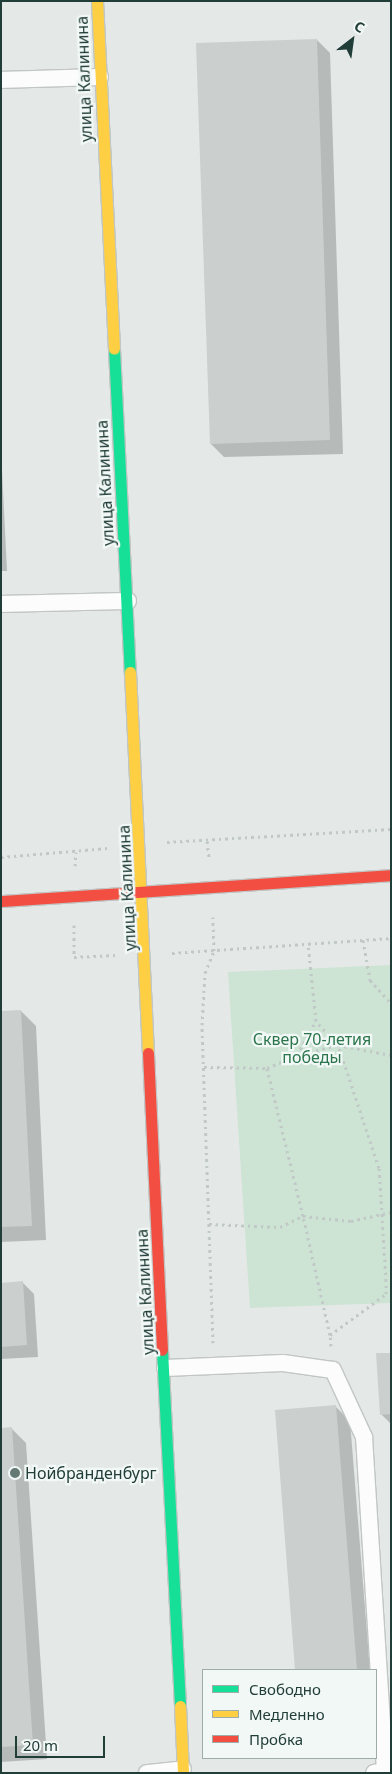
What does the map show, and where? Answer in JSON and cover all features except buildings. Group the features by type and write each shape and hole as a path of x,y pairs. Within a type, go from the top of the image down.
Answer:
{"main road":[{"name":"улица Калинина","path":"97,1 144,892 183,1771"},
{"path":"1,901 391,875"}],"lane":[{"path":"1,80 100,77"},
{"path":"1,604 128,601"},
{"path":"165,1368 284,1363 333,1370 364,1437 385,1772 374,1773"},
{"path":"147,1773 183,1771"}],"path":[{"path":"207,842 391,829"},
{"path":"1,858 76,852"},
{"path":"214,1366 204,1067 204,972 214,951 391,938"},
{"path":"363,940 370,980 391,1003"},
{"path":"297,1055 316,1021 308,944"},
{"path":"316,1021 338,1045 379,1168 386,1294 330,1335"},
{"path":"204,1067 267,1068 297,1055 338,1045 391,1055"},
{"path":"267,1068 330,1335 333,1370"},
{"path":"209,1224 280,1228 303,1216 351,1221 391,1212"}],"green space":[{"name":"Сквер 70-летия победы","path":"391,965 391,1303 250,1308 228,972"}],"traffic: fast":[{"path":"114,349 130,672"},
{"path":"162,1350 180,1706"}],"traffic: slow":[{"path":"97,1 114,349"},
{"path":"130,672 148,1053"},
{"path":"180,1706 183,1773"}],"traffic: jam":[{"path":"1,901 391,875"},
{"path":"148,1053 162,1350"}],"place":[{"name":"Нойбранденбург","path":"15,1473"}]}
